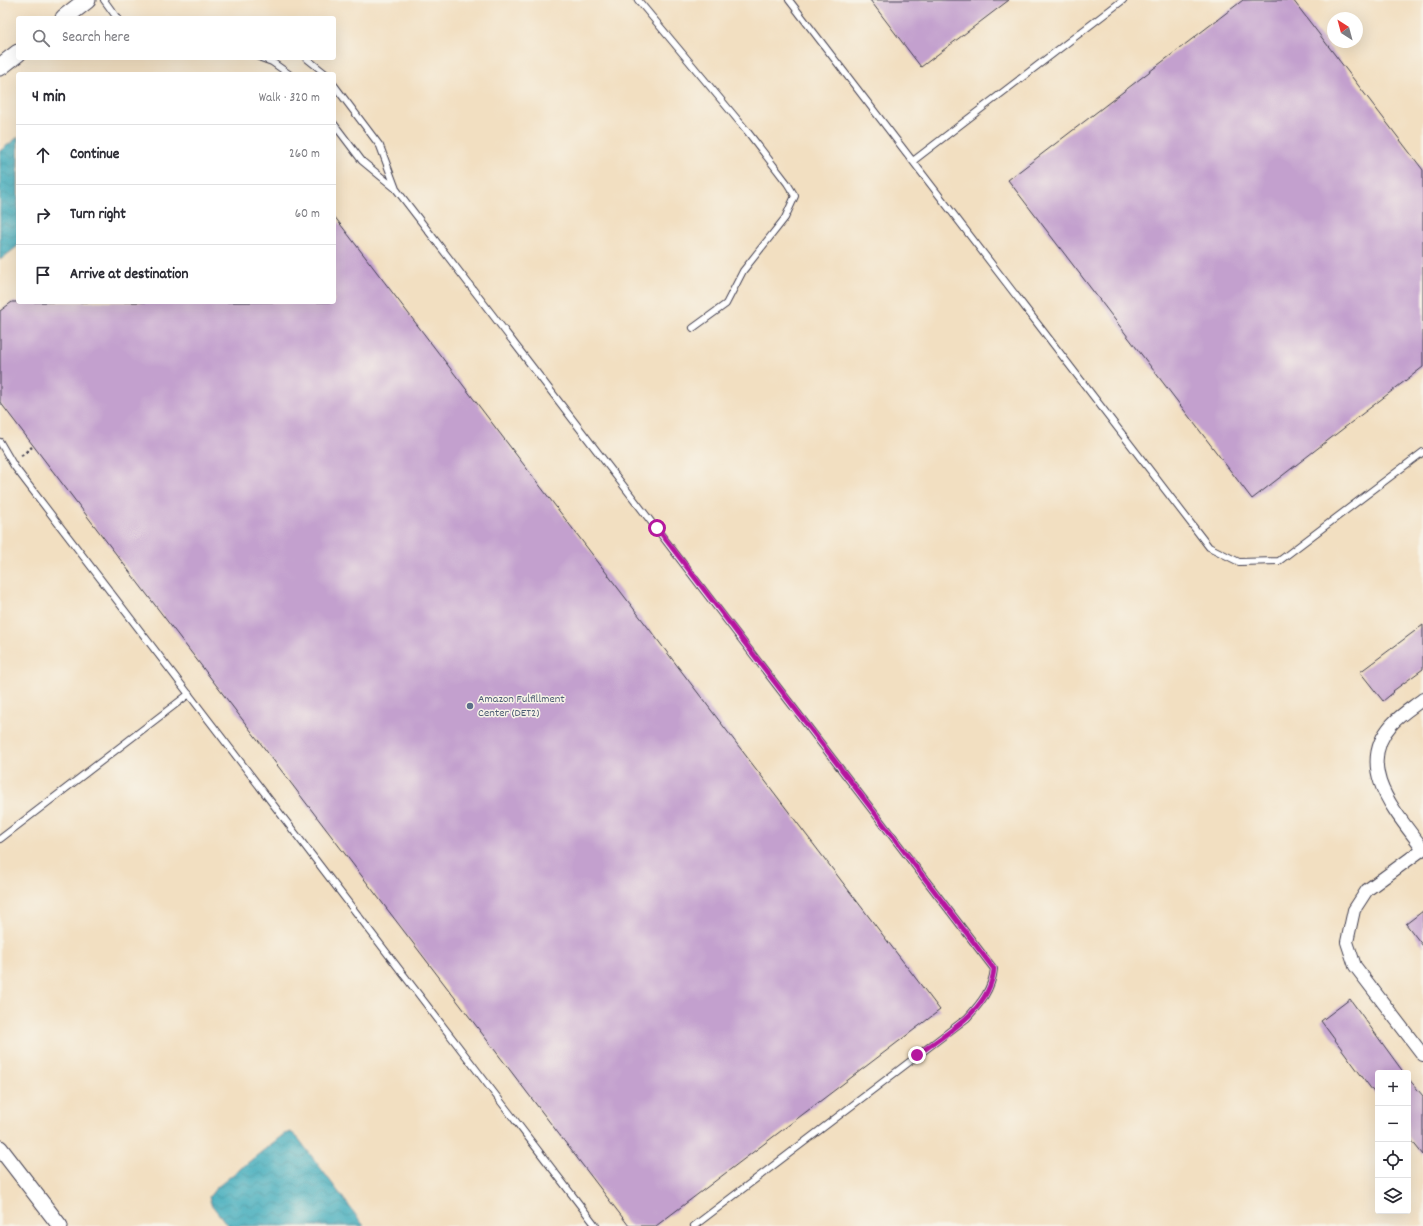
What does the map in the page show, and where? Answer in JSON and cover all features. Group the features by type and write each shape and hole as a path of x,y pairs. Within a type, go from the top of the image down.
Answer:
{"main road":[{"path":"67,16 87,0"}],"street":[{"path":"1423,699 1391,725 1380,744 1377,756 1380,783 1385,796 1423,849 1367,890 1354,910 1347,942 1355,966 1423,1055"},
{"path":"0,1148 60,1226"}],"lane":[{"path":"104,0 116,16"},
{"path":"638,0 747,131 787,183 795,196 785,218 743,271 726,304 693,328"},
{"path":"789,0 1209,547 1239,562 1279,561 1423,452"},
{"path":"913,161 1123,0"},
{"path":"266,60 286,72"},
{"path":"308,60 324,72"},
{"path":"336,88 380,146 396,189"},
{"path":"336,127 362,160 396,189 994,969 993,982 978,1006 967,1018 694,1226"},
{"path":"0,442 14,466 596,1226"},
{"path":"0,839 189,694"}],"path":[{"path":"21,456 32,447"}],"water":[{"path":"16,139 16,248 0,260 0,151"},
{"path":"291,1132 298,1138 364,1226 228,1226 211,1204 209,1197 216,1188 284,1134"}],"building":[{"path":"870,0 1009,0 921,67"},
{"path":"1243,0 1293,0 1327,44 1327,48 1330,48 1423,170 1423,367 1252,499 1008,180"},
{"name":"Amazon Fulfillment Center (DET2)","path":"336,219 940,1010 656,1226 629,1226 0,402 0,311 12,302 16,302 16,304 336,304"},
{"path":"1423,625 1423,669 1393,691 1394,692 1383,701 1360,672"},
{"path":"1423,911 1423,946 1406,924"},
{"path":"1350,999 1402,1070 1375,1070 1375,1094 1321,1021"},
{"path":"1411,1082 1423,1096 1423,1155 1411,1140"}],"place":[{"name":"Amazon Fulfillment Center (DET2)","path":"470,706"}],"route":[{"path":"657,528 994,969 993,982 978,1006 967,1018 917,1055"}]}
